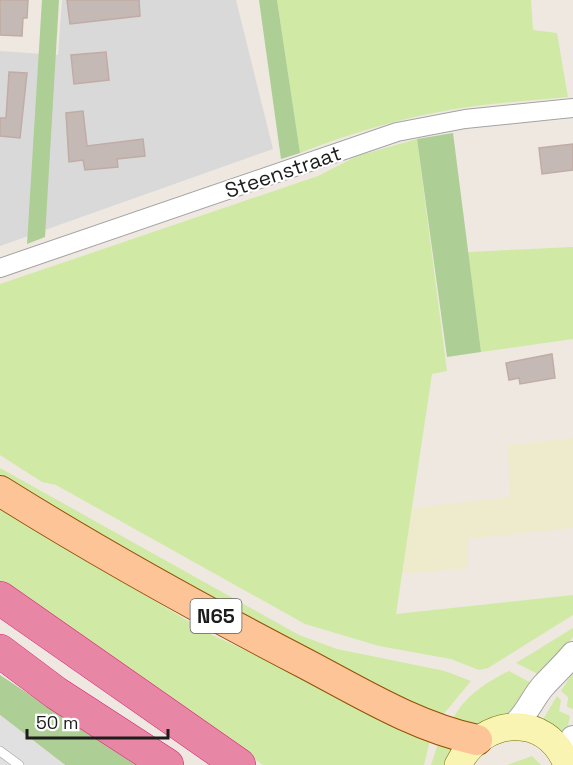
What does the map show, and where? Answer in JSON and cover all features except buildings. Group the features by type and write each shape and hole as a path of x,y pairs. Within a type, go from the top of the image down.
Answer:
{"highway":[{"path":"0,598 239,765"},
{"path":"0,651 56,693 167,765"}],"main road":[{"name":"N65","path":"0,490 227,623 439,730 475,752"},
{"path":"458,765 475,752 494,730 521,727 551,741 567,765"}],"street":[{"name":"Steenstraat","path":"0,268 397,132 465,119 573,108"},
{"path":"521,727 554,690 555,677 573,654"}],"lane":[{"path":"0,751 19,765"}],"shaded area":[{"path":"62,0 236,0 273,149 0,246 0,51 58,55"},
{"path":"573,438 573,528 468,539 468,568 402,574 412,508 510,497 508,445"},
{"path":"0,715 65,765 0,765"}],"green space":[{"path":"42,0 59,0 45,237 27,244"},
{"path":"259,0 277,0 300,153 281,159"},
{"path":"277,0 531,0 533,30 557,33 568,97 449,110 373,128 300,153"},
{"path":"453,133 481,352 447,357 417,139"},
{"path":"417,139 447,371 432,374 396,614 573,595 573,615 488,668 479,670 451,659 379,646 305,624 56,485 42,482 0,455 0,284 318,176 357,156"},
{"path":"573,247 573,339 481,352 468,252"},
{"path":"0,468 299,635 337,649 445,671 471,681 442,716 329,662 218,603 0,478"},
{"path":"0,508 208,633 431,736 424,765 263,765 0,584"},
{"path":"573,628 573,637 542,676 516,663"},
{"path":"509,671 535,685 513,716 487,725 449,726 454,716 473,693"},
{"path":"573,672 573,709 567,707 568,697 561,691"},
{"path":"0,675 136,765 65,765 0,715"},
{"path":"557,696 561,700 559,711 570,716 565,739 542,721"},
{"path":"440,737 458,746 451,765 431,765"},
{"path":"532,756 541,765 507,765"}]}
